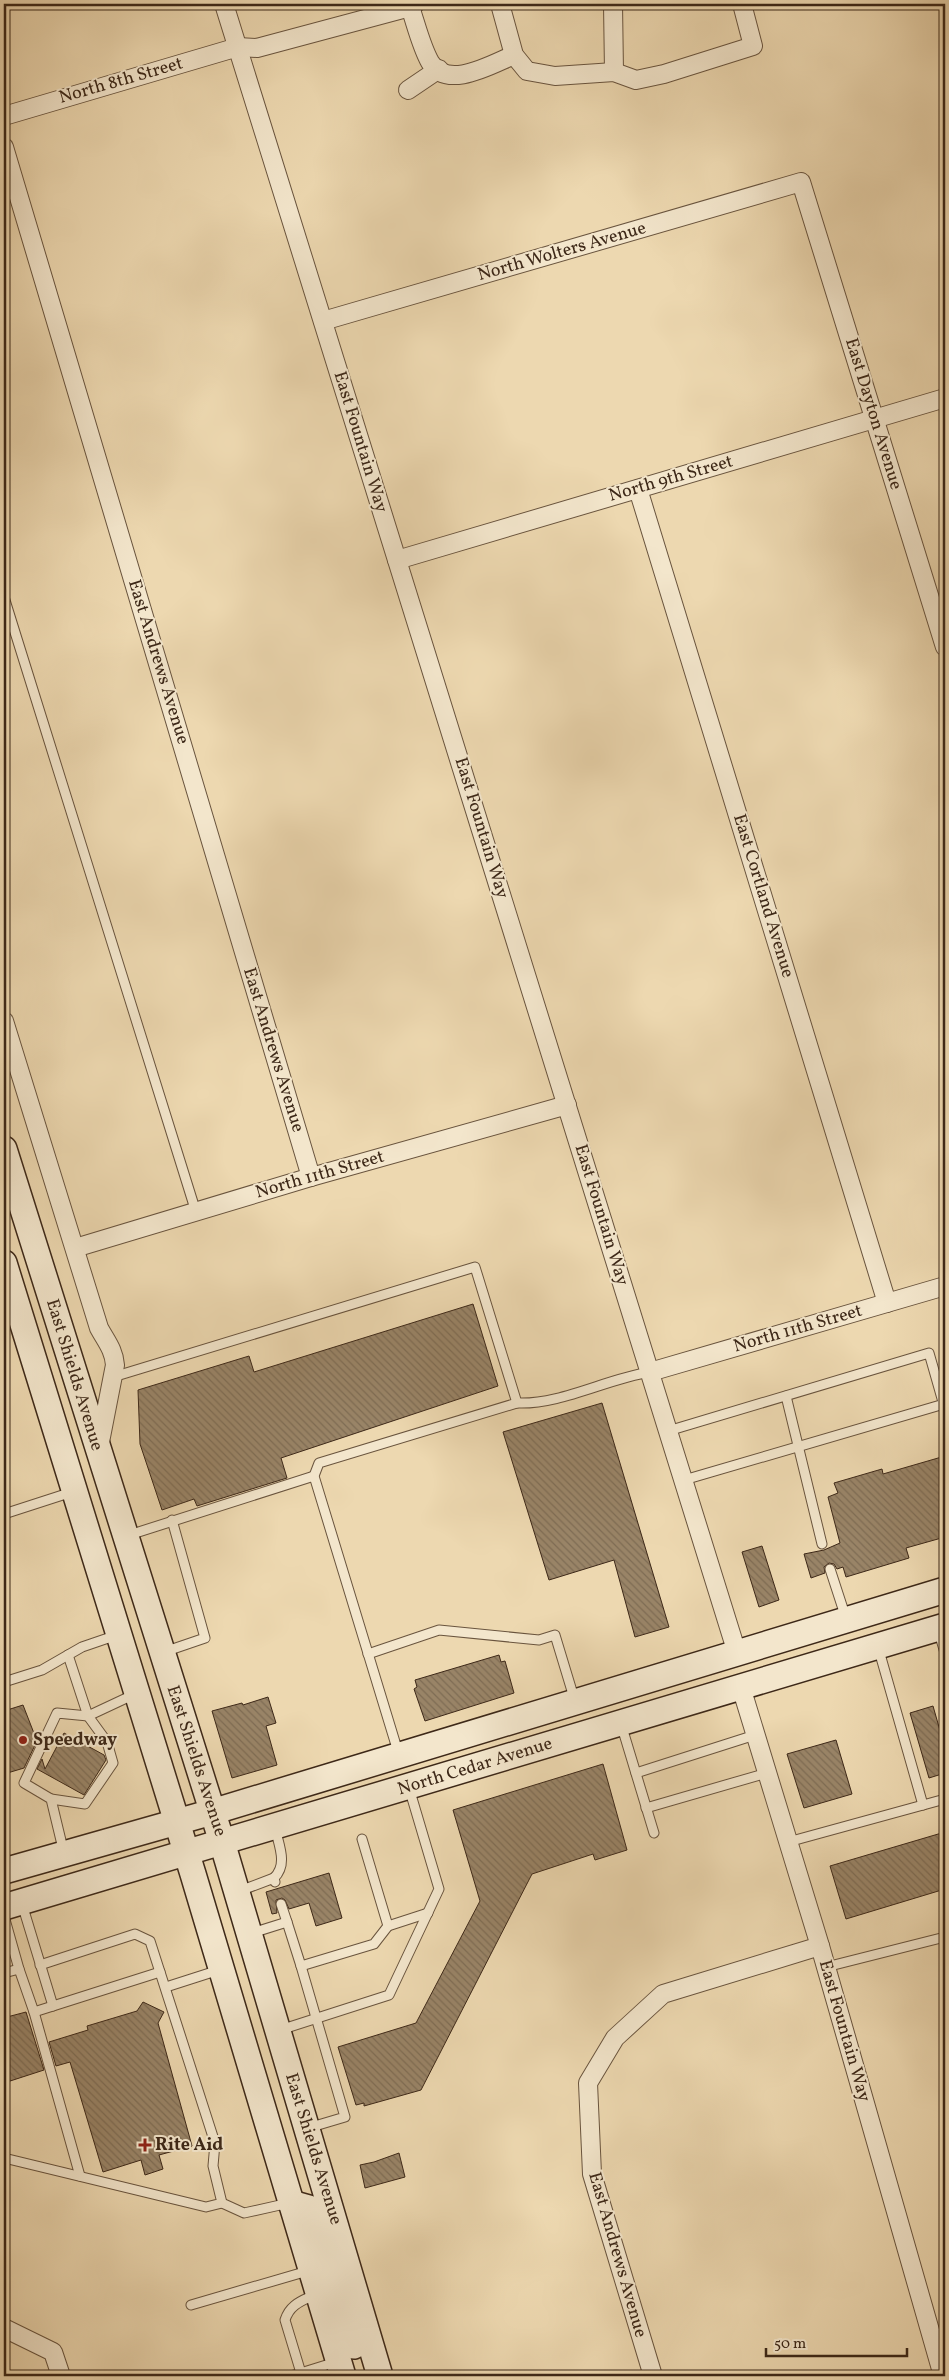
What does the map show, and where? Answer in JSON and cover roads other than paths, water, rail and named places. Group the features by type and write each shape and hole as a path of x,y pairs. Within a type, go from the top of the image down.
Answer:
{"main road":[{"name":"East Shields Avenue","path":"4,1149 124,1536 222,1842 380,2376"},
{"path":"4,1200 37,1307 78,1387"},
{"name":"East Shields Avenue","path":"5,1275 75,1492 187,1853 341,2369"},
{"path":"75,1492 94,1501 101,1521 107,1530 116,1536 124,1536"},
{"name":"North Cedar Avenue","path":"4,1871 212,1812 945,1590"},
{"path":"741,1688 742,1676 753,1663 836,1637 847,1620"},
{"name":"North Cedar Avenue","path":"10,1908 222,1842 942,1627"},
{"path":"621,1723 637,1703 722,1678 735,1665 737,1653"},
{"path":"408,1787 412,1777 419,1770 561,1720 575,1702"},
{"path":"291,2203 309,2208 320,2230 338,2296 365,2376"}],"street":[{"name":"East Fountain Way","path":"224,4 737,1653"},
{"path":"500,4 514,55 527,71 555,76 614,72 636,80 664,74 753,46 742,4"},
{"path":"613,4 614,72"},
{"name":"North 8th Street","path":"4,116 238,47 257,48 412,6"},
{"path":"412,6 430,63 448,75 466,75 514,55"},
{"path":"408,90 439,69"},
{"name":"East Andrews Avenue","path":"4,147 311,1177"},
{"name":"North Wolters Avenue","path":"323,321 801,182"},
{"name":"East Dayton Avenue","path":"801,182 945,647"},
{"name":"North 9th Street","path":"397,560 945,398"},
{"name":"East Cortland Avenue","path":"638,489 888,1303"},
{"path":"4,1021 99,1328 111,1346 114,1357 113,1377 98,1452"},
{"name":"North 11th Street","path":"75,1248 311,1177 567,1105"},
{"name":"North 11th Street","path":"650,1372 945,1286"},
{"name":"East Fountain Way","path":"741,1688 820,1946 943,2376"},
{"name":"East Andrews Avenue","path":"653,2376 592,2174 588,2083 615,2038 663,1994 820,1946"},
{"path":"4,2328 53,2352 61,2376"}],"lane":[{"path":"4,597 196,1212"},
{"path":"113,1377 475,1267 517,1403"},
{"path":"668,1431 929,1353 944,1407 684,1480"},
{"path":"399,1755 314,1476 319,1463 517,1403 535,1404 628,1376 650,1372"},
{"path":"786,1396 800,1446 806,1482 822,1544"},
{"path":"124,1536 314,1476"},
{"path":"4,1514 75,1492"},
{"path":"161,1653 205,1638 172,1520"},
{"path":"830,1569 847,1620"},
{"path":"942,1627 945,1653"},
{"path":"368,1654 440,1630 539,1640 555,1635 575,1702"},
{"path":"4,1682 42,1670 82,1647 119,1634"},
{"path":"878,1647 923,1805"},
{"path":"68,1654 88,1716 107,1742 113,1763 86,1804 51,1799 24,1783 57,1714 88,1716 137,1693"},
{"path":"621,1723 654,1833"},
{"path":"636,1773 755,1735"},
{"path":"646,1808 767,1773"},
{"path":"278,2031 390,1995 440,1889 408,1787"},
{"path":"51,1799 64,1854"},
{"path":"788,1842 945,1799"},
{"path":"237,1892 274,1880 280,1872 283,1864 275,1827"},
{"path":"362,1839 388,1926"},
{"path":"282,1904 345,2117 307,2128"},
{"path":"10,1908 40,1965 53,2006"},
{"path":"10,1908 19,1969 34,2012 80,2176"},
{"path":"301,1966 374,1944 388,1926 428,1913"},
{"path":"249,1934 287,1922"},
{"path":"40,1965 135,1934 150,1941 215,2143 213,2166 222,2202"},
{"path":"826,1967 945,1937"},
{"path":"4,1973 19,1969"},
{"path":"166,1987 221,1969"},
{"path":"34,2012 160,1972"},
{"path":"4,2158 206,2207 222,2202 244,2212 291,2203"},
{"path":"191,2305 315,2282"},
{"path":"301,2373 285,2320 287,2311 315,2282"},
{"path":"291,2376 301,2373 341,2369"}],"place":[{"name":"Speedway","path":"23,1740"},
{"name":"Rite Aid","path":"145,2145"}]}
